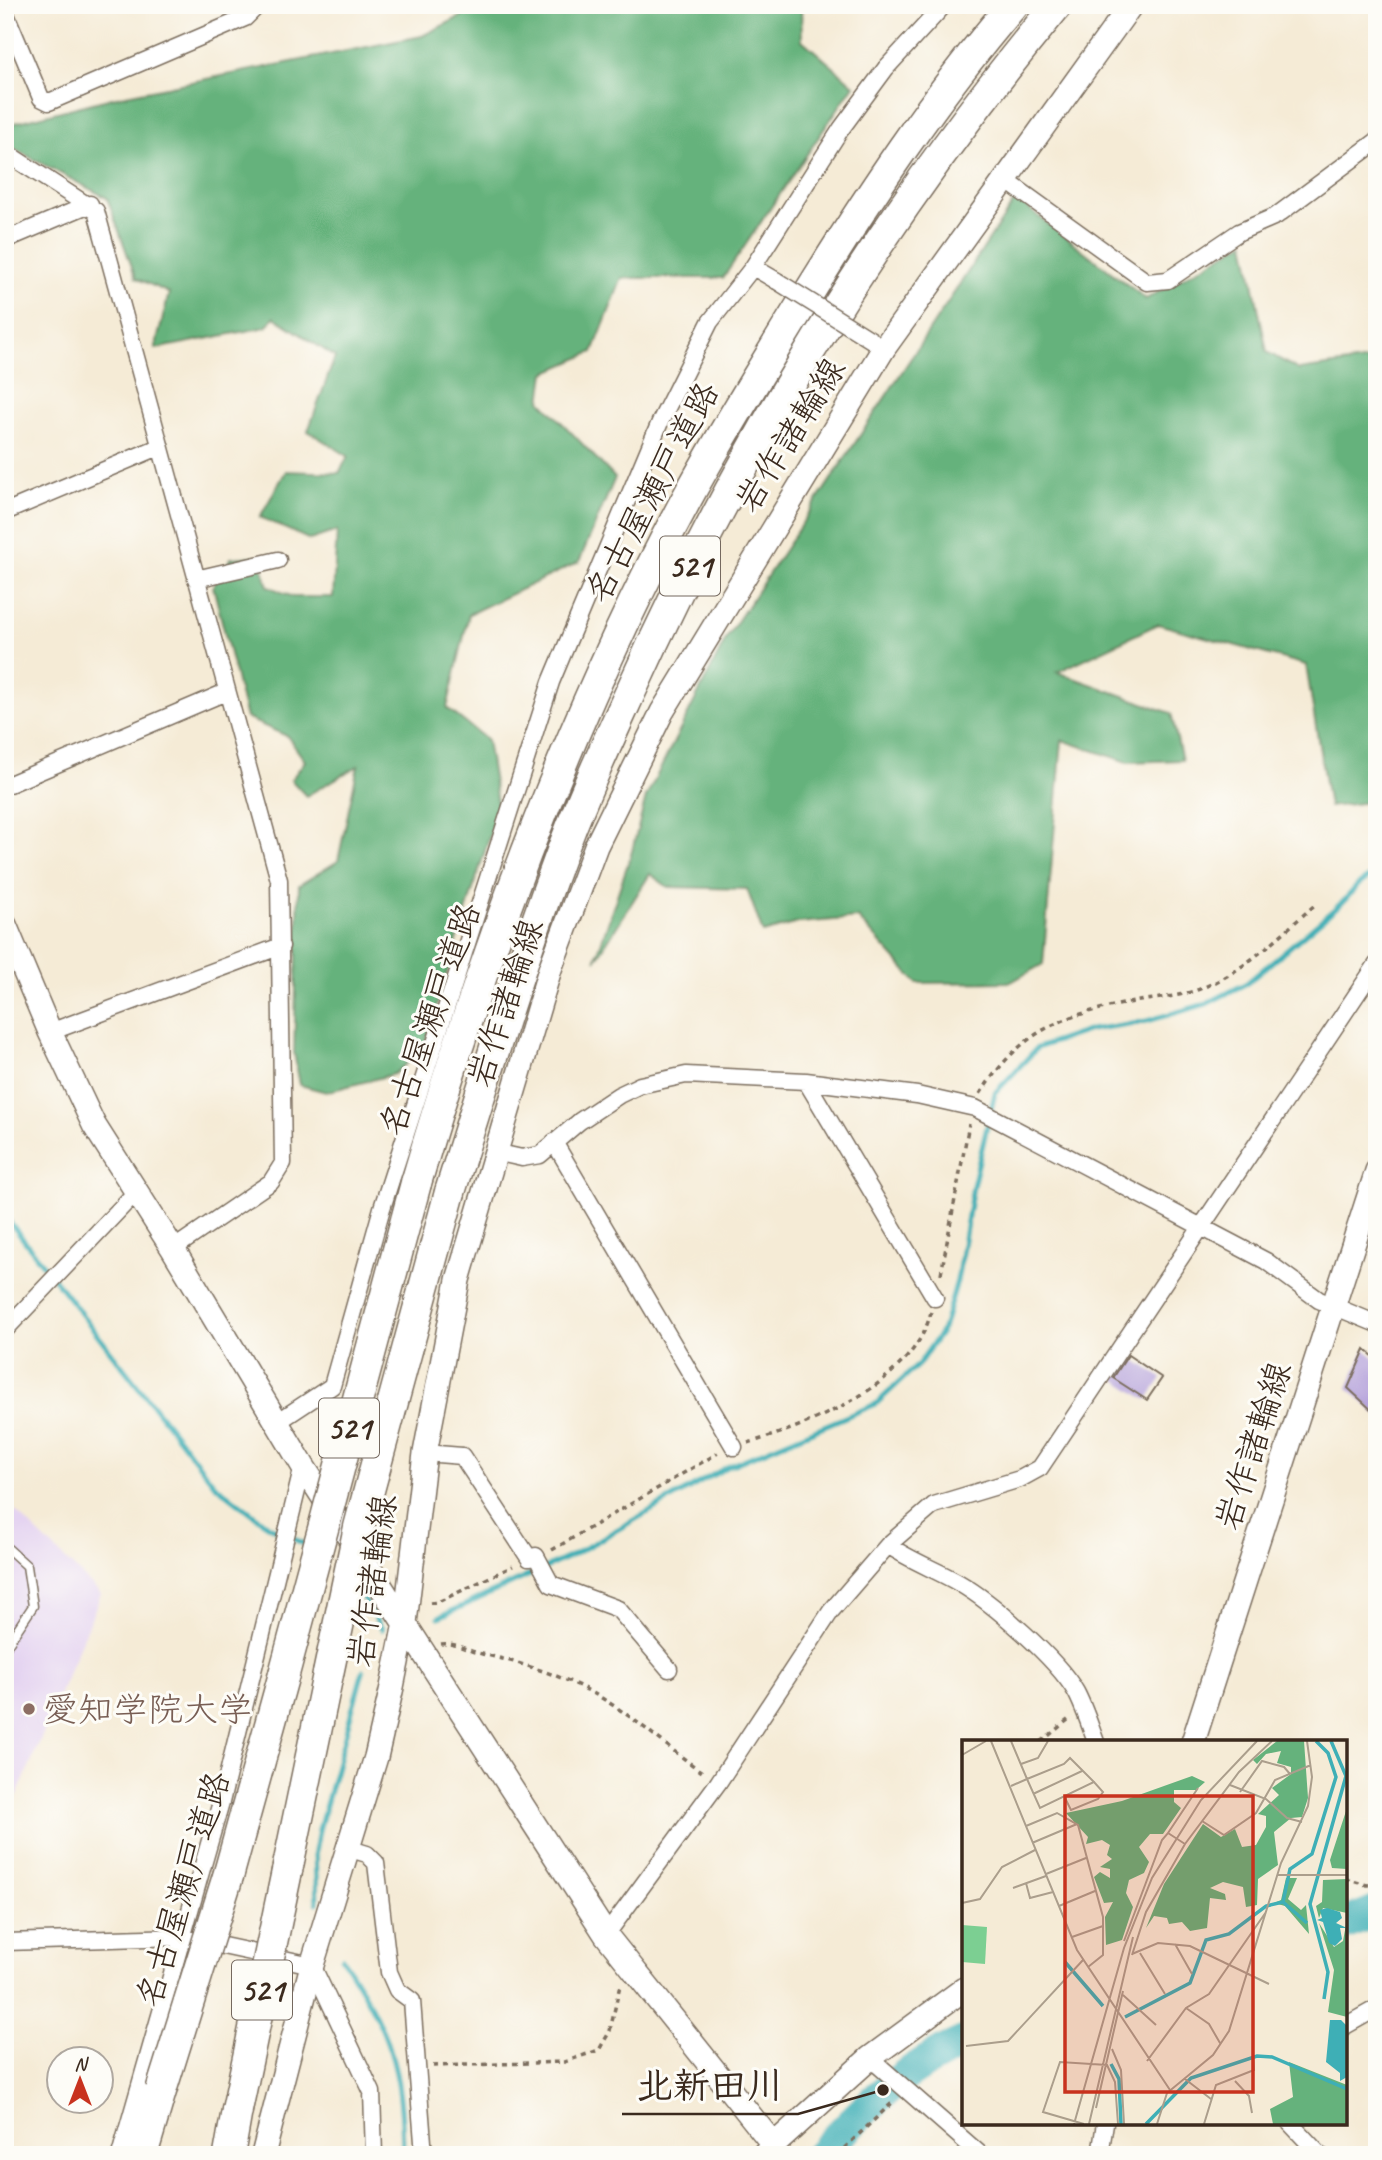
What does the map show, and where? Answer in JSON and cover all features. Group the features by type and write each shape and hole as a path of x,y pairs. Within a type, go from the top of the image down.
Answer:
{"highway":[{"name":"名古屋瀬戸道路","path":"142,2155 229,1873 416,1183 465,1027 528,851 638,596 691,491 754,381 883,174 1013,5"},
{"name":"名古屋瀬戸道路","path":"229,2155 359,1527 450,1192 502,1020 558,862 669,608 776,408 846,291 913,192 1057,5"}],"main road":[{"name":"岩作諸輪線","path":"263,2155 312,1965 376,1756 405,1623 425,1452 458,1280 550,969 596,846 662,712 878,345 1131,5"},
{"path":"5,925 15,958 94,1125 135,1193 173,1248 276,1423 606,1935 768,2150 870,2058 962,1990"},
{"name":"岩作諸輪線","path":"1194,1740 1377,1171"}],"street":[{"path":"15,5 5,11 41,98 49,102 245,18 258,5"},
{"path":"276,1423 332,1386 382,1208 551,681 660,422 710,322 753,267 848,118 886,68 944,5"},
{"path":"1004,179 1147,282 1158,284 1239,232 1276,216 1377,141"},
{"path":"5,152 90,204 96,211 279,880 283,1163 271,1182 173,1248"},
{"path":"5,240 90,204"},
{"path":"753,267 878,345"},
{"path":"5,512 159,447"},
{"path":"196,579 278,560"},
{"path":"5,786 226,692"},
{"path":"50,1032 281,946"},
{"path":"606,1935 718,1783 831,1611 888,1545 934,1505 1020,1479 1040,1468 1377,964"},
{"path":"495,1152 532,1157 619,1094 660,1079 686,1074 806,1081 918,1094 973,1108 1266,1261 1319,1300 1377,1324"},
{"path":"806,1081 935,1298"},
{"path":"554,1142 734,1447"},
{"path":"5,1330 135,1193"},
{"path":"425,1452 462,1456 468,1461 547,1579 560,1590 618,1609 669,1669"},
{"path":"120,2155 221,1802 303,1466"},
{"path":"888,1545 911,1562 961,1583 997,1611 1054,1664 1077,1694 1095,1740"},
{"path":"347,1848 368,1854 376,1863 389,1972 397,1990 412,2001 424,2155"},
{"path":"5,1942 181,1937 312,1965 372,2092 374,2155"},
{"path":"1347,2025 1377,2008"},
{"path":"870,2058 981,2155"},
{"path":"1100,2155 1105,2125"},
{"path":"1292,2125 1320,2155"}],"lane":[{"path":"5,1546 27,1566 33,1606 5,1648"}],"path":[{"path":"430,1603 438,1602 546,1553 711,1456 797,1426 849,1402 877,1384 898,1366 923,1336 935,1298 973,1108 1003,1061 1017,1046 1062,1020 1103,1008 1200,989 1231,974 1317,903"},
{"path":"441,1644 451,1643 544,1671 586,1690 609,1702 718,1783"},
{"path":"1043,1740 1082,1708"},
{"path":"1347,1880 1367,1885 1377,1884"},
{"path":"418,2068 564,2062 599,2050 610,2031 620,1986 635,1972"},
{"path":"837,2155 906,2090"}],"shaded area":[{"name":"愛知学院大学","path":"5,1501 101,1594 5,1825"}],"green space":[{"path":"484,5 801,5 802,40 854,85 723,278 622,278 593,352 545,373 541,401 615,478 579,562 469,614 447,708 487,740 498,809 423,1050 394,1074 326,1092 300,1085 294,1053 299,885 338,861 358,766 306,796 291,780 305,761 287,736 246,718 213,586 231,558 259,556 268,586 293,597 333,597 337,531 310,540 260,517 286,471 339,473 348,456 308,431 335,357 274,317 266,327 155,349 169,293 136,278 107,198 5,144 14,123 116,97 422,36"},
{"path":"1016,199 1146,299 1245,242 1267,352 1299,370 1377,359 1377,801 1329,807 1306,665 1158,624 1057,672 1171,713 1182,760 1128,762 1062,740 1043,964 1011,982 917,983 858,918 798,923 763,933 747,889 668,887 650,874 595,961 632,851 646,797 727,637"}],"building":[{"path":"1365,1349 1377,1360 1377,1415 1348,1388"},
{"path":"1128,1355 1162,1378 1147,1400 1113,1378"}],"waterway":[{"path":"439,1617 571,1556 727,1467 876,1404 918,1365 943,1329 957,1281 973,1186 995,1093 1037,1048 1090,1030 1147,1021 1206,1004 1247,983 1344,901 1358,885 1377,872"},
{"path":"5,1216 214,1484 267,1525 310,1547"},
{"path":"357,1588 382,1629"},
{"path":"317,1903 315,1852 319,1830 363,1671"},
{"path":"1347,1923 1377,1911"},
{"path":"342,1958 372,2008 390,2051 400,2097 403,2155"},
{"path":"820,2155 870,2105 903,2077 962,2043"}],"place":[{"name":"愛知学院大学","path":"29,1709"},
{"name":"北新田川","path":"883,2090"}]}
